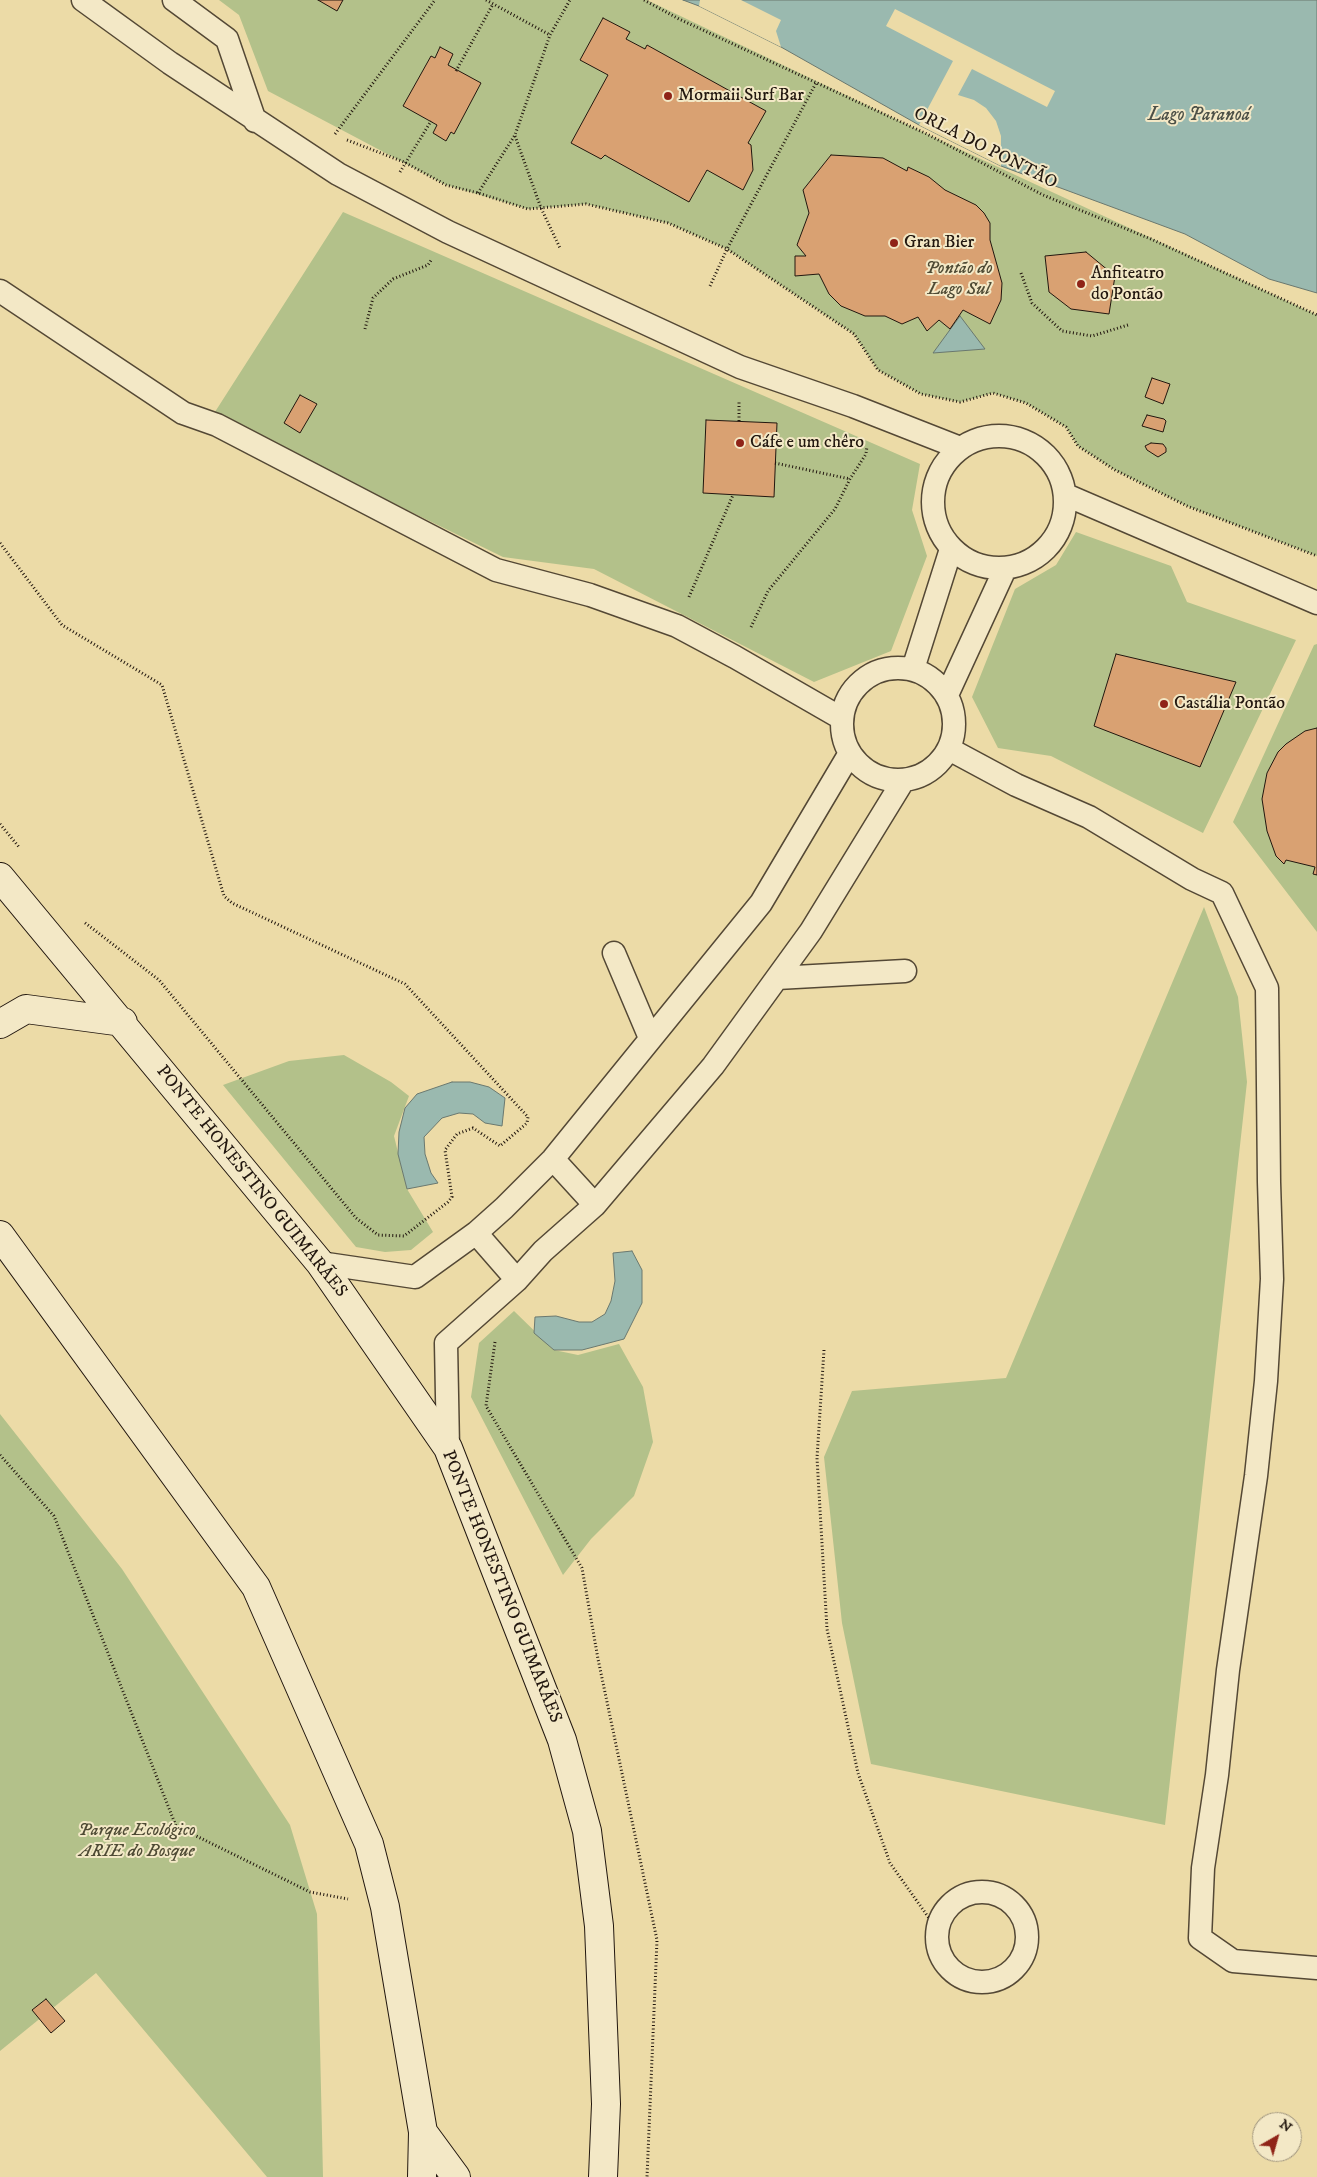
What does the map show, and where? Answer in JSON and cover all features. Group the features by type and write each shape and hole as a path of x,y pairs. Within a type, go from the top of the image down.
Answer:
{"main road":[{"name":"PONTE HONESTINO GUIMARÃES","path":"0,877 123,1022 320,1263 448,1448 562,1740 587,1831 599,1926 606,2104 603,2177"},
{"path":"0,1024 26,1009 123,1022"},
{"path":"0,1235 256,1586 369,1844 386,1907 423,2132 422,2177"},
{"path":"584,2177 606,2104"},
{"path":"423,2132 456,2177"}],"lane":[{"path":"83,0 255,121 338,174 387,200 513,264 740,367 852,406 960,448"},
{"path":"174,0 227,39 255,121"},
{"path":"0,291 182,413 217,425 496,570 590,594 677,626 841,718"},
{"path":"992,436 1026,440 1053,462 1066,495 1061,530 1050,544 1039,557 1005,570 975,565 951,549 933,515 936,477 960,448 992,436"},
{"path":"1066,495 1317,603"},
{"path":"913,669 951,549"},
{"path":"947,695 1005,570"},
{"path":"913,669 932,679 947,695 955,722 949,749 930,772 903,781 882,779 864,769 850,754 841,718 854,688 880,670 913,669"},
{"path":"949,749 1016,785 1089,818 1192,879 1222,893 1267,988 1272,1279 1266,1381 1256,1476 1228,1670 1217,1775 1203,1868 1200,1938 1233,1961 1317,1968"},
{"path":"320,1263 415,1277 476,1233 553,1159 761,903 850,754"},
{"path":"448,1448 446,1343 517,1280 543,1251 595,1205 713,1066 811,931 903,781"},
{"path":"614,953 650,1038"},
{"path":"777,978 905,972"},
{"path":"553,1159 595,1205"},
{"path":"476,1233 517,1280"},
{"path":"989,1891 1010,1900 1020,1913 1024,1919 1028,1942 1019,1964 1000,1980 975,1983 953,1972 948,1966 939,1952 936,1928 946,1907 965,1894 989,1891"}],"path":[{"path":"318,161 334,135 435,0"},
{"path":"486,0 550,35"},
{"path":"478,193 515,135 550,35 570,0"},
{"name":"ORLA DO PONTÃO","path":"644,0 679,19 928,133 1043,195 1151,239 1317,315"},
{"path":"456,71 493,4"},
{"path":"710,286 727,250 816,83"},
{"path":"387,200 404,162 431,121"},
{"path":"326,130 334,135 404,162 446,185 528,208 586,204 668,223 727,250 854,334 878,370 921,394 960,402 993,393 1026,403 1066,427 1078,446 1115,470 1187,506 1317,556"},
{"path":"515,135 541,208 563,255"},
{"path":"365,328 373,298 393,279 428,265 437,251"},
{"path":"1021,273 1032,303 1062,331 1092,336 1128,324"},
{"path":"751,628 768,590 835,509 850,479 866,454 869,437"},
{"path":"775,464 850,479"},
{"path":"677,626 733,494"},
{"path":"0,543 62,625 162,685 224,896 232,903 405,984 528,1116 527,1123 500,1146 473,1128 457,1134 445,1150 452,1197 404,1236 378,1235 356,1218 159,980 80,919"},
{"path":"0,824 25,853"},
{"path":"824,1350 817,1458 828,1629 858,1773 890,1863 936,1928"},
{"path":"0,1455 54,1516 176,1826 310,1892 386,1907"}],"green space":[{"name":"Pontão do Lago Sul","path":"219,0 647,0 927,134 1317,315 1317,556 1187,506 1115,470 1078,446 1066,427 1026,403 993,393 960,402 921,394 878,370 854,334 727,249 668,223 586,204 528,209 446,185 268,91 239,15"},
{"path":"343,212 920,464 912,510 927,556 891,651 814,682 594,569 503,557 213,415"},
{"path":"1076,532 1171,566 1187,602 1296,640 1203,833 1051,756 998,748 972,697 1015,589 1056,565"},
{"path":"1317,644 1317,932 1233,822 1314,645"},
{"path":"1204,907 1238,997 1247,1082 1165,1825 871,1764 842,1623 824,1457 852,1391 1006,1378"},
{"path":"344,1055 391,1082 409,1096 394,1136 407,1189 433,1232 411,1250 385,1252 356,1247 223,1085 289,1061"},
{"path":"514,1311 554,1350 578,1355 619,1344 643,1387 653,1442 634,1496 591,1539 563,1575 471,1397 479,1343"},
{"name":"Parque Ecológico ARIE do Bosque","path":"0,1414 122,1569 290,1825 317,1914 323,2177 267,2177 96,1973 0,2051"}],"water":[{"name":"Lago Paranoá","path":"683,0 1317,0 1317,293 1269,279 1185,234 1001,166 919,125 781,47 699,6"},
{"path":"960,316 985,349 933,353"},
{"path":"452,1082 470,1082 489,1087 505,1098 502,1126 485,1123 473,1114 459,1113 442,1118 424,1137 425,1154 431,1173 438,1183 407,1189 398,1154 399,1132 405,1108 417,1094"},
{"path":"632,1251 642,1270 642,1303 624,1339 582,1350 554,1350 534,1333 535,1317 556,1316 579,1322 592,1322 605,1314 611,1301 615,1281 613,1253"}],"pier":[{"path":"700,0 741,0 781,20 776,31 781,47 699,6"},
{"path":"895,9 1055,91 1047,107 972,69 958,95 974,100 986,108 996,121 1001,136 1001,166 919,125 953,61 886,26"}],"building":[{"path":"318,0 343,0 337,11"},
{"name":"Mormaii Surf Bar","path":"603,18 630,32 626,39 645,49 647,45 766,111 748,143 751,145 753,170 743,190 707,170 689,202 605,155 601,159 571,143 608,75 580,60"},
{"path":"440,47 453,54 448,65 481,83 454,134 451,132 446,141 433,133 437,125 403,106 431,56 435,58"},
{"name":"Gran Bier","path":"831,155 883,158 907,171 908,167 929,177 945,190 976,205 984,213 990,223 990,240 1002,283 1001,300 990,324 963,310 950,329 939,320 927,331 918,317 902,324 885,316 865,316 841,306 829,294 819,274 795,276 795,256 806,256 797,245 809,213 803,190"},
{"name":"Anfiteatro do Pontão","path":"1086,252 1115,276 1109,314 1071,309 1049,292 1045,256"},
{"path":"1152,378 1170,384 1163,404 1145,397"},
{"path":"300,395 317,404 300,433 284,423"},
{"path":"1147,415 1166,421 1163,432 1142,426"},
{"name":"Cáfe e um chêro","path":"706,420 777,423 774,497 703,493"},
{"path":"1151,443 1163,444 1166,452 1158,457 1147,450 1145,446"},
{"name":"Castália Pontão","path":"1116,654 1236,682 1200,767 1094,726"},
{"path":"1317,728 1317,875 1313,874 1315,867 1286,860 1284,864 1276,856 1267,831 1262,799 1267,773 1278,752 1305,731"},
{"path":"46,1999 65,2021 51,2033 32,2010"}],"place":[{"name":"Mormaii Surf Bar","path":"668,96"},
{"name":"Gran Bier","path":"894,243"},
{"name":"Anfiteatro do Pontão","path":"1081,284"},
{"name":"Cáfe e um chêro","path":"740,443"},
{"name":"Castália Pontão","path":"1164,704"}]}
